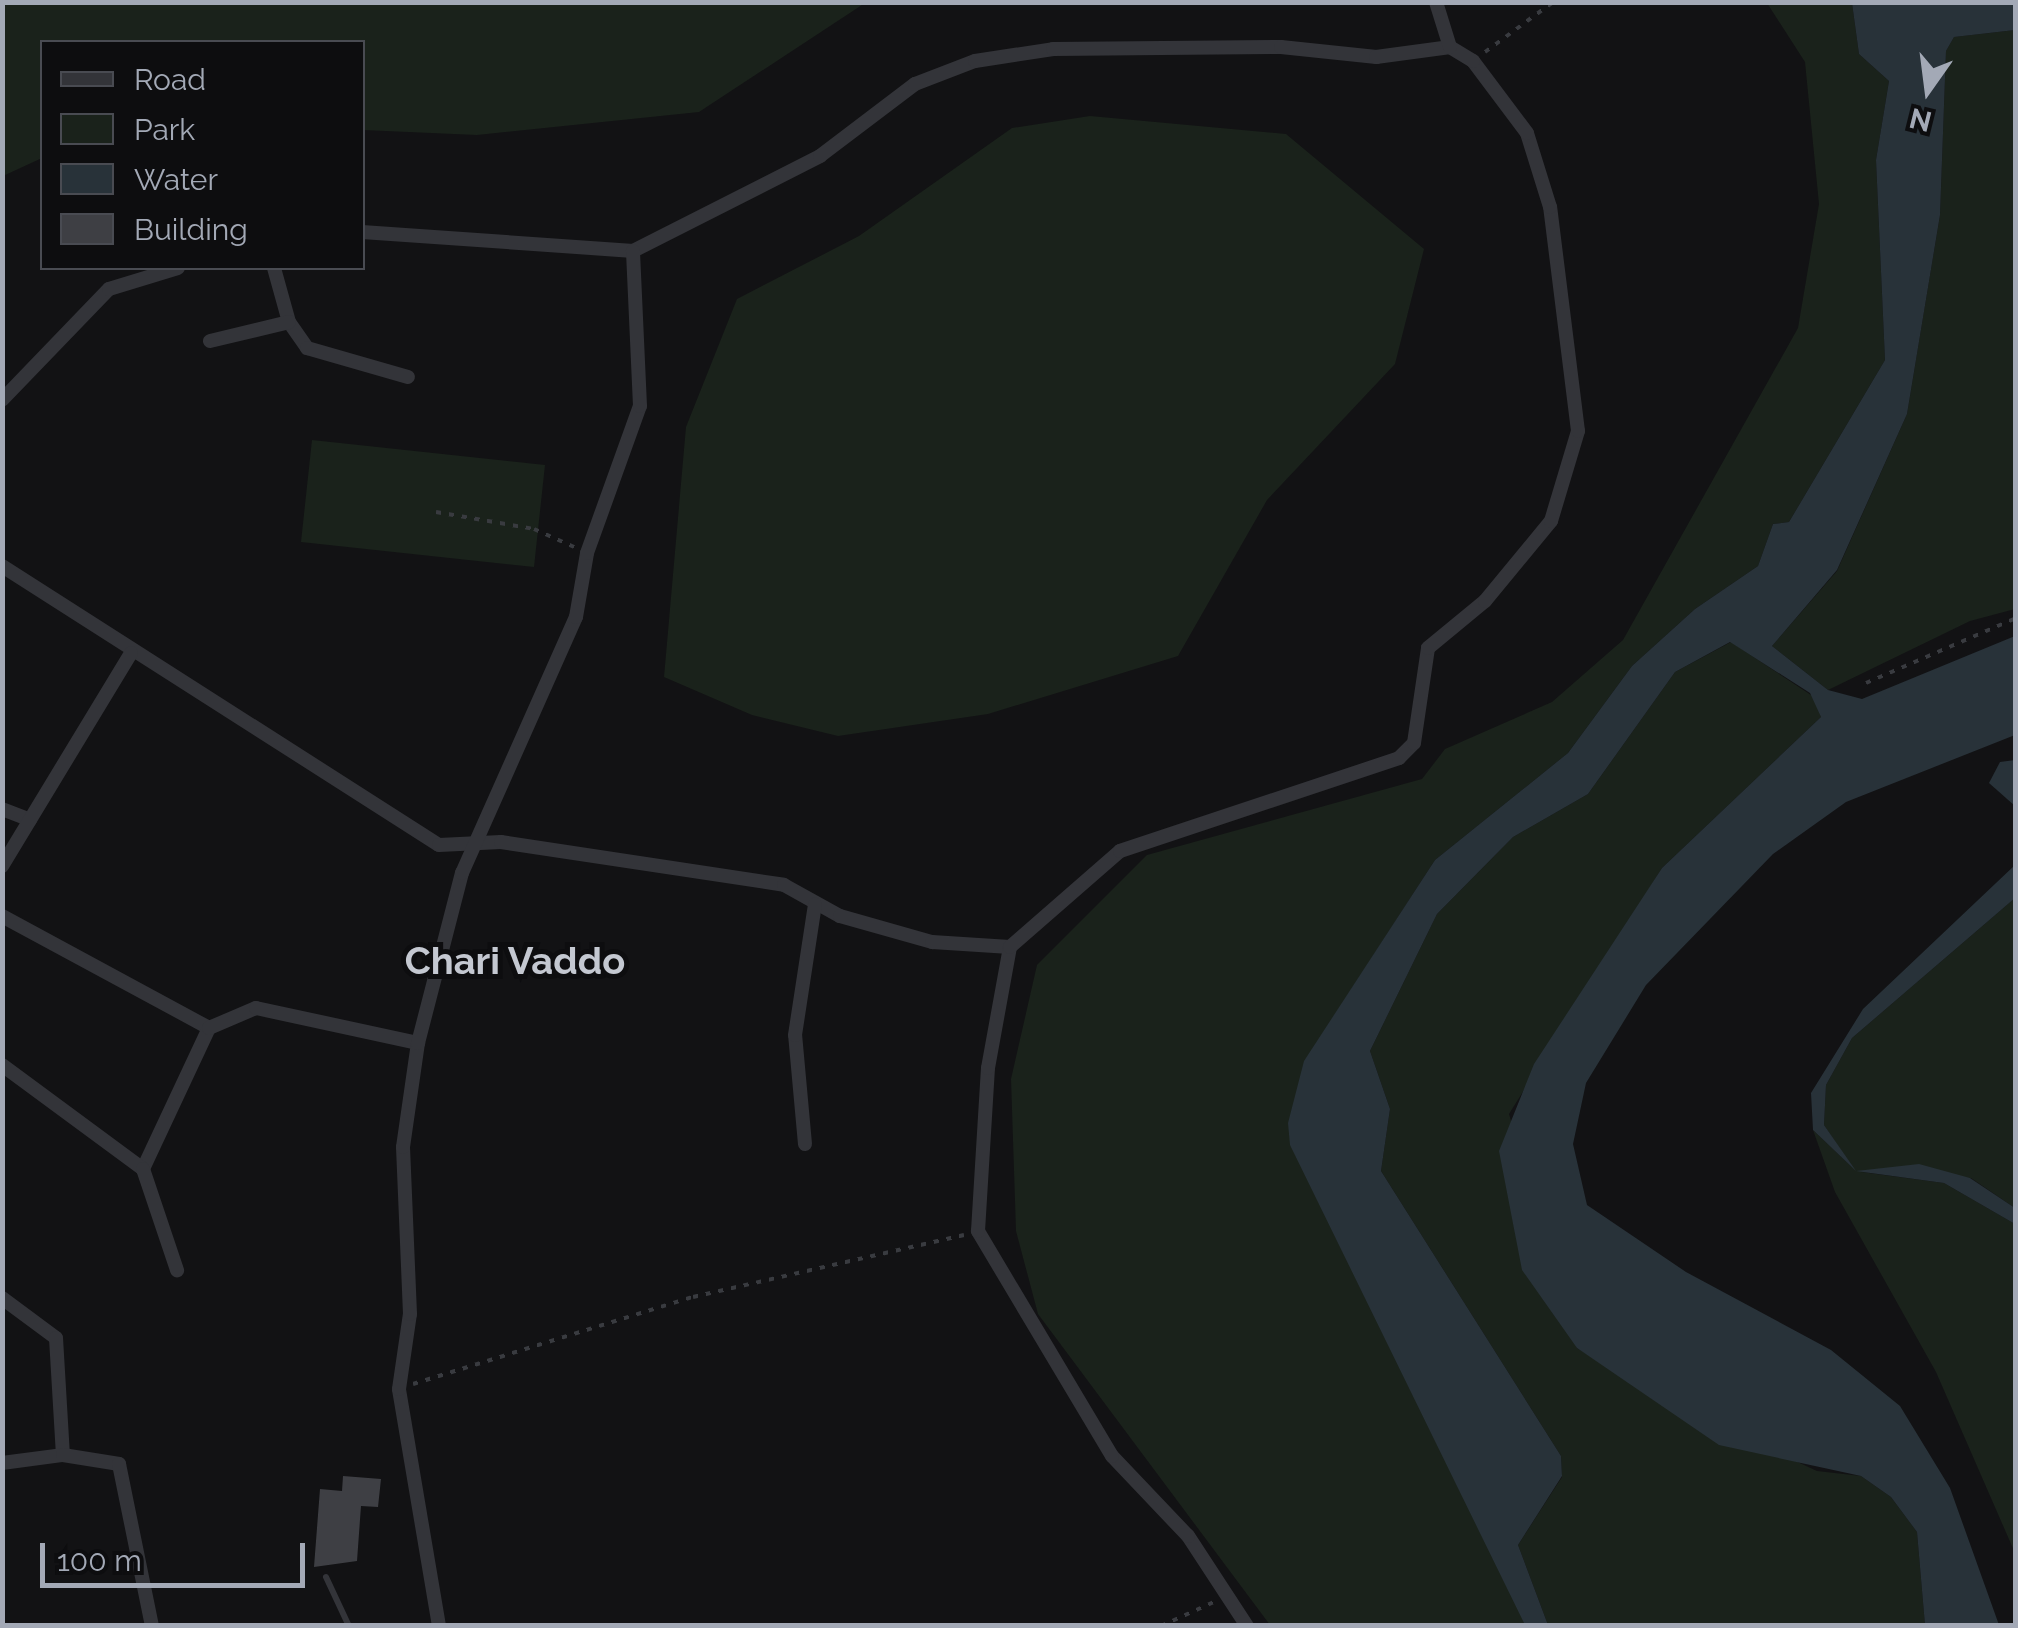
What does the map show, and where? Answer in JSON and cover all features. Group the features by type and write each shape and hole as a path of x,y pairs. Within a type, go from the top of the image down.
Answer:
{"street":[{"path":"1246,1626 1188,1536 1112,1456 978,1231 988,1068 1010,947 1120,852 1399,758 1414,742 1428,648 1485,601 1551,521 1578,431 1550,207 1527,133 1473,61 1450,46 1436,2"},
{"path":"365,232 632,252 820,156 916,84 975,61 1053,49 1281,47 1376,57 1450,46"},
{"path":"439,1626 399,1388 410,1314 403,1147 418,1043 473,848 550,686 587,553 640,406 632,252"},
{"path":"2,400 109,289 171,270"},
{"path":"275,270 288,322 307,348 408,376"},
{"path":"210,341 288,322"},
{"path":"2,566 416,835 473,848 501,842 784,885 815,905 932,942 1010,947"},
{"path":"2,866 131,653"},
{"path":"2,809 30,820"},
{"path":"805,1144 795,1035 815,905"},
{"path":"2,916 209,1028"},
{"path":"143,1169 209,1028 256,1008 418,1043"},
{"path":"2,1065 143,1169 176,1270"},
{"path":"2,1298 56,1338 63,1455"},
{"path":"2,1463 63,1455 111,1458 123,1472 152,1626"}],"lane":[{"path":"326,1578 349,1626"}],"path":[{"path":"1473,61 1553,2"},
{"path":"436,512 534,529 587,553"},
{"path":"1866,683 2016,618"},
{"path":"399,1388 693,1297 978,1231"},
{"path":"1161,1626 1227,1596"}],"green space":[{"path":"3,2 865,3 699,112 477,135 365,130 365,40 40,40 40,159 3,176"},
{"path":"1767,3 1852,3 1859,54 1889,81 1876,160 1885,360 1789,522 1773,524 1758,566 1695,609 1632,666 1568,753 1435,860 1305,1061 1525,1625 1270,1625 1038,1314 1016,1231 1011,1079 1037,965 1147,855 1422,779 1445,749 1552,702 1623,640 1798,328 1819,204 1805,62"},
{"path":"2015,30 2015,609 1970,621 1828,690 1772,646 1837,571 1907,414 1940,215 1946,51 1954,37"},
{"path":"1090,116 1286,134 1424,249 1395,364 1267,500 1178,656 988,714 838,736 752,715 664,677 686,427 737,299 859,236 1012,128"},
{"path":"312,440 545,465 534,567 301,542"},
{"path":"1731,642 1814,697 1821,717 1662,868 1509,1114 1577,1348 1647,1392 1817,1471 1861,1476 1891,1497 1917,1532 1925,1625 1548,1625 1518,1545 1562,1477 1561,1456 1381,1171 1390,1109 1370,1051 1437,914 1513,837 1588,794 1675,672"},
{"path":"2015,898 2015,1208 1971,1178 1861,1172 1944,1183 2015,1224 2015,1553 1936,1372 1835,1192 1813,1130 1852,1167 1824,1125 1826,1085 1852,1038"}],"water":[{"path":"1852,3 2015,3 2015,30 1954,37 1946,51 1940,215 1907,414 1837,570 1772,646 1828,690 1862,699 2015,636 2015,735 1846,802 1773,854 1646,985 1586,1083 1573,1144 1587,1205 1686,1272 1831,1350 1900,1406 1950,1488 1999,1625 1925,1625 1917,1532 1891,1497 1861,1476 1719,1445 1577,1348 1522,1270 1499,1151 1534,1064 1662,868 1821,717 1810,693 1730,642 1675,672 1588,794 1513,837 1437,914 1370,1051 1390,1109 1381,1171 1561,1456 1562,1476 1518,1545 1548,1625 1525,1625 1290,1145 1288,1123 1304,1061 1435,860 1568,753 1632,666 1695,609 1758,566 1773,524 1789,522 1885,360 1876,160 1889,81 1859,54"},
{"path":"2016,760 2015,806 1989,783 2000,762"},
{"path":"2015,865 2015,898 1852,1038 1826,1085 1824,1125 1856,1171 1813,1130 1811,1093 1863,1009"},
{"path":"1919,1164 1970,1178 2015,1208 2015,1224 1944,1183 1856,1171"}],"building":[{"path":"343,1476 381,1479 378,1507 361,1506 357,1561 314,1567 320,1489 342,1491"}],"district":[{"name":"Chari Vaddo","path":"515,961"}]}
